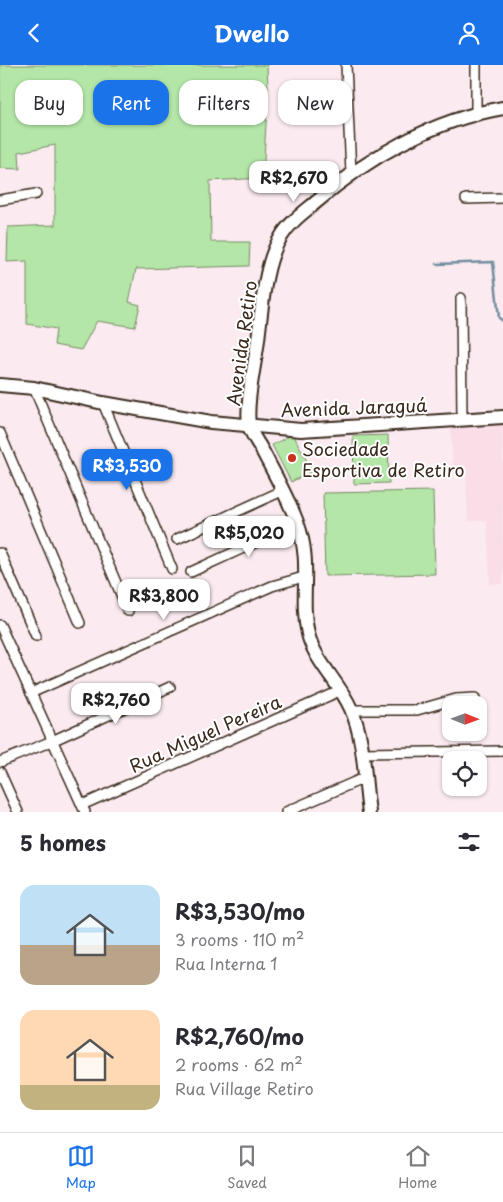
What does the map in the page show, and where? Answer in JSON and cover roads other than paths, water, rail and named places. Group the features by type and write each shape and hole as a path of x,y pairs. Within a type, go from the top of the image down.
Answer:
{"street":[{"path":"346,65 350,173"},
{"path":"476,65 476,112"},
{"name":"Avenida Retiro","path":"369,812 362,753 352,710 342,690 317,655 308,635 306,607 307,576 304,545 298,523 284,490 249,426 261,316 270,264 276,248 290,226 350,173 395,147 446,122 476,112 503,108"},
{"path":"0,200 36,194"},
{"path":"466,199 503,198"},
{"path":"461,298 462,419"},
{"name":"Avenida Jaraguá","path":"0,385 34,388 188,419 301,430 503,417"},
{"path":"34,388 128,611"},
{"path":"103,403 172,569"},
{"path":"0,433 80,623"},
{"path":"177,539 284,490"},
{"path":"191,572 298,523"},
{"path":"0,553 36,636"},
{"path":"31,693 264,589 307,576"},
{"path":"0,625 83,809"},
{"path":"0,762 52,741 170,687"},
{"name":"Rua Miguel Pereira","path":"83,809 342,690"},
{"path":"352,710 417,710 442,703"},
{"path":"362,753 503,751"},
{"path":"0,772 18,812"},
{"path":"286,812 364,777"}],"waterway":[{"path":"437,264 493,262 499,318 503,321"}],"place":[{"name":"Sociedade Esportiva de Retiro","path":"292,458"}]}
